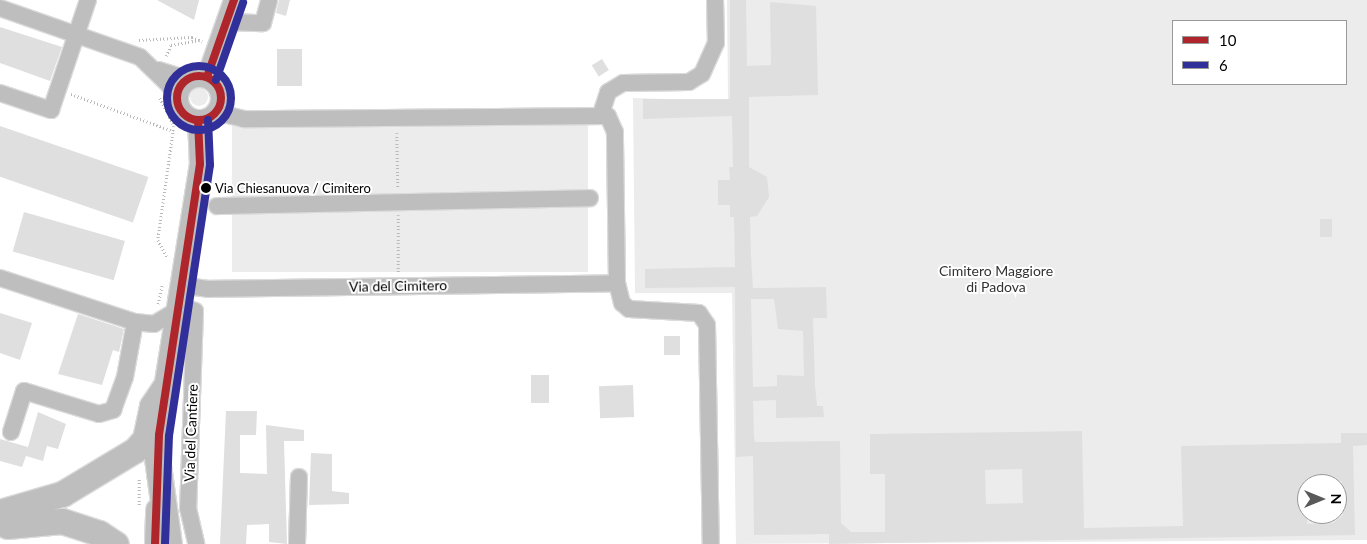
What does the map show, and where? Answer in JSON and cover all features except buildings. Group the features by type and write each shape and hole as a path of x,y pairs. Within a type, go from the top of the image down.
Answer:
{"highway":[{"path":"0,512 62,494 135,450 144,439 152,406 164,388"},
{"path":"148,466 169,544"},
{"path":"0,528 44,520 62,521 86,527 116,544"}],"main road":[{"path":"207,116 182,112 182,85 229,22 234,0"},
{"path":"156,544 148,466 164,388 170,297 200,164 207,116 220,92 182,85"}],"street":[{"path":"0,93 51,110 88,0"},
{"path":"229,22 263,23 269,0"},
{"path":"600,114 608,92 623,83 689,82 702,74 716,43 715,0"},
{"path":"0,8 77,33 162,65 182,85"},
{"path":"207,116 244,119 600,114 613,121 615,132 617,283 622,303 630,310 699,313 707,325 711,544"},
{"path":"217,206 590,198"},
{"path":"0,278 135,322 154,324 170,297"},
{"name":"Via del Cimitero","path":"170,297 208,289 617,283"},
{"name":"Via del Cantiere","path":"170,297 195,311 188,508 196,544"},
{"path":"12,432 24,392 99,414 113,410 125,377 135,322"},
{"path":"297,544 299,477"}],"path":[{"path":"132,39 201,40 171,44 162,65"},
{"path":"165,266 167,258 158,240 182,85"},
{"path":"58,89 174,131"},
{"path":"139,509 148,466"}],"green space":[{"name":"Cimitero Maggiore di Padova","path":"727,0 1367,0 1367,540 736,544 732,293 635,293 633,98 728,101"},
{"path":"195,88 203,88 208,93 206,104 195,106 190,101 190,93"},
{"path":"232,122 588,122 588,272 232,272"}],"transit line":[{"name":"10","path":"207,77 234,0"},
{"name":"6","path":"216,80 243,3"},
{"name":"6","path":"199,66 211,69 222,75 228,86 231,98 228,110 222,121 211,127 199,130 187,127 176,121 170,110 167,98 170,86 176,75 187,69 199,66"},
{"name":"10","path":"199,76 211,80 217,86 221,98 217,110 211,116 199,120 187,116 181,110 177,98 181,86 187,80 199,76"},
{"name":"10","path":"155,544 159,435 200,164 198,120"},
{"name":"6","path":"165,544 169,436 210,165 208,120"}],"place":[{"name":"Via Chiesanuova / Cimitero","path":"206,188"}]}
